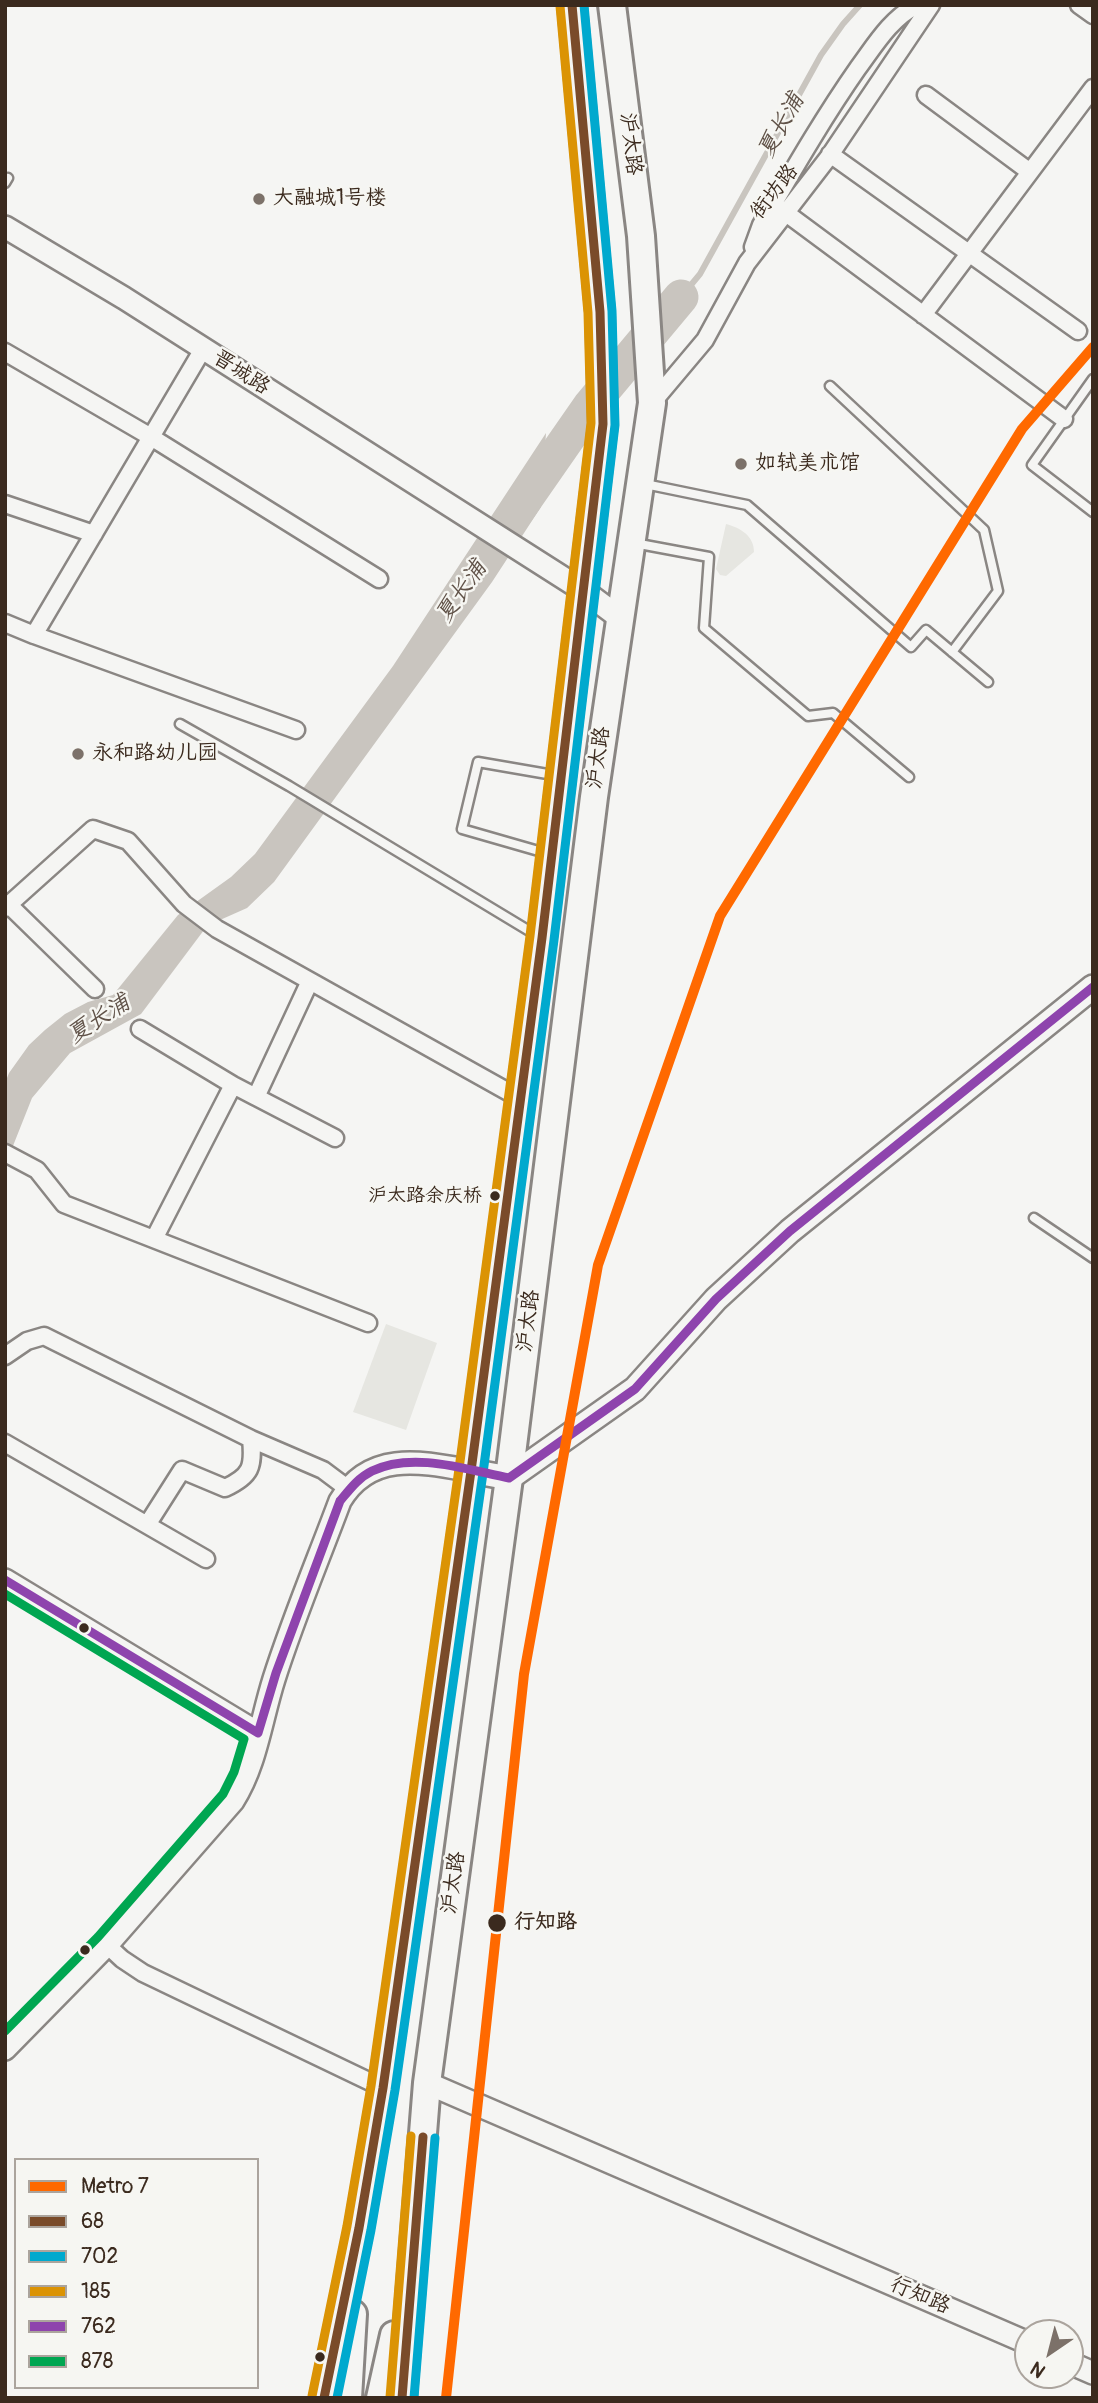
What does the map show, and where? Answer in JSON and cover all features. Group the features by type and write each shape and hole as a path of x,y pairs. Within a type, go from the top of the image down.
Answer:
{"main road":[{"name":"沪太路","path":"324,2398 359,2228 383,2088 471,1471 542,938 603,424 600,312 572,5"},
{"name":"沪太路","path":"402,2398 427,2083 509,1478 594,797 652,403 646,283 612,5"},
{"path":"471,1471 509,1478 635,1389 716,1298 790,1231 1093,987"},
{"name":"沪太路","path":"348,2398 359,2228"},
{"name":"沪太路","path":"380,2398 416,2240"}],"street":[{"path":"747,263 761,225 844,88 885,31 917,5"},
{"name":"街坊路","path":"652,403 705,340 747,263 830,154 931,5"},
{"path":"1079,5 1093,15"},
{"path":"923,315 1093,88"},
{"path":"926,95 1030,172"},
{"path":"830,154 1078,331"},
{"path":"786,213 1064,419"},
{"name":"晋城路","path":"5,227 584,591"},
{"path":"34,635 203,349"},
{"path":"5,352 151,437 379,579"},
{"path":"5,504 94,534"},
{"path":"584,591 620,618"},
{"path":"5,623 296,730"},
{"path":"95,989 8,907 93,829 128,841 184,904 217,929 521,1099"},
{"path":"256,1097 310,981"},
{"path":"140,1028 233,1085 335,1138"},
{"path":"154,1239 233,1085"},
{"path":"10,1155 37,1170 64,1204 368,1322"},
{"path":"5,1356 27,1341 44,1336 251,1439 323,1470 347,1488"},
{"path":"147,1525 182,1471 225,1488 242,1480 251,1468 251,1439"},
{"path":"5,1443 206,1559"},
{"path":"5,2049 107,1945 233,1801 242,1787 252,1762 276,1673 347,1488 360,1476 376,1468 397,1463 430,1464 471,1471"},
{"path":"5,1580 258,1733"},
{"path":"107,1945 122,1959 144,1973 383,2088"},
{"name":"行知路","path":"427,2083 1014,2337"}],"lane":[{"path":"1093,379 1031,465 1093,512"},
{"path":"830,386 984,530 998,591 952,652"},
{"path":"640,483 747,505 911,647 926,630 988,682"},
{"path":"632,543 709,557 704,628 808,716 833,713 909,777"},
{"path":"180,724 542,938"},
{"path":"552,855 462,829 478,762 562,777"},
{"path":"1034,1218 1093,1258"}],"shaded area":[{"path":"726,524 746,534 752,541 754,552 726,576 720,575 716,569"},
{"path":"386,1324 437,1343 406,1430 353,1412"}],"water":[{"path":"546,433 541,507 492,582 274,882 247,908 204,930 141,1014 70,1053 32,1098 5,1166 5,1083 29,1045 65,1014 88,1002 113,995 178,915 231,877 255,854 393,666"}],"waterway":[{"name":"夏长浦","path":"681,297 700,274 821,55 860,5"},
{"name":"夏长浦","path":"517,511 590,406 681,297"}],"metro line":[{"name":"7","path":"446,2398 524,1674 598,1265 720,916 1022,429 1093,347"}],"transit line":[{"name":"68","path":"324,2398 359,2228 383,2088 471,1471 542,938 603,424 600,312 572,5"},
{"name":"702","path":"337,2398 371,2230 395,2090 483,1473 554,940 615,425 612,311 584,5"},
{"name":"185","path":"312,2396 347,2226 371,2086 459,1469 530,936 591,423 588,313 560,6"},
{"name":"762","path":"258,1733 276,1673 340,1501 358,1480 388,1465 423,1462 509,1478 635,1389 716,1299 790,1231 1093,987"},
{"name":"762","path":"5,1580 258,1733"},
{"name":"878","path":"5,1594 244,1739 234,1772 223,1794 98,1937 5,2031"},
{"name":"185","path":"390,2397 411,2136"},
{"name":"68","path":"402,2398 423,2137"},
{"name":"702","path":"414,2398 435,2138"}],"place":[{"name":"大融城1号楼","path":"259,199"},
{"name":"如轼美术馆","path":"741,464"},
{"name":"永和路幼儿园","path":"78,754"},
{"name":"沪太路余庆桥","path":"495,1196"},
{"name":"行知路","path":"497,1923"}]}
